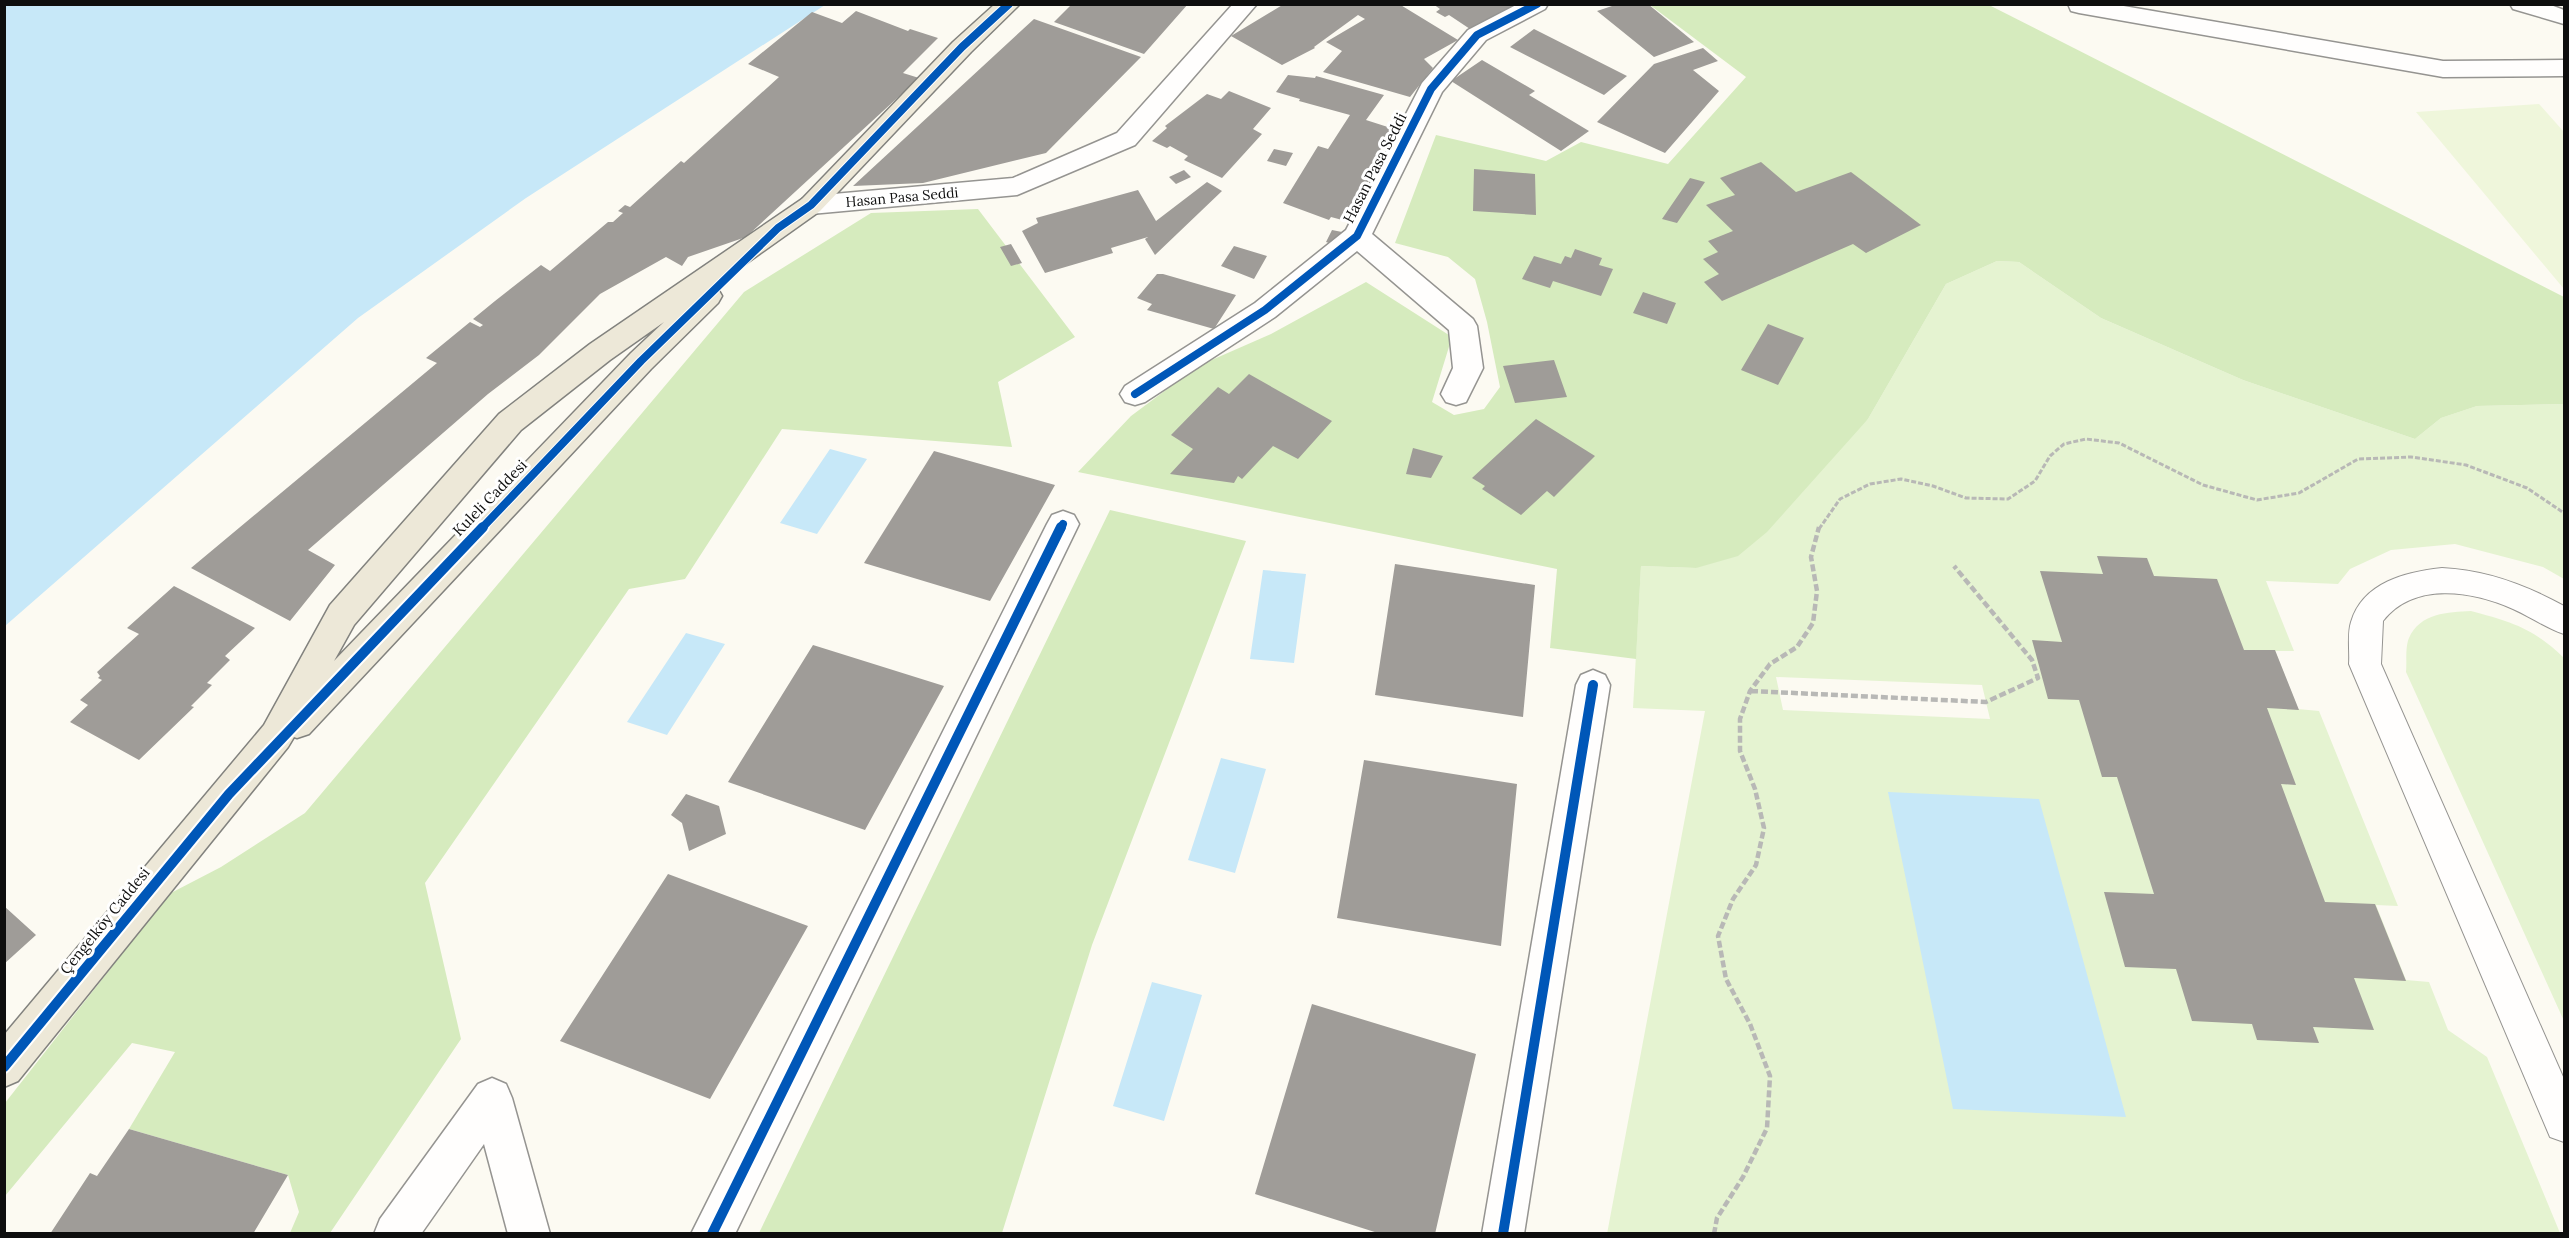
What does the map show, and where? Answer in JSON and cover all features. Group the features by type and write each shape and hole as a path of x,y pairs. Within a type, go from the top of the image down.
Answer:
{"main road":[{"path":"229,794 276,736 342,615 510,422 600,352 811,205 962,47 1008,4"},
{"name":"Kuleli Caddesi","path":"229,794 641,361 778,228"},
{"name":"Çengelköy Caddesi","path":"4,1067 229,794"}],"street":[{"name":"Hasan Pasa Seddi","path":"811,205 1017,186 1126,139 1246,4"},
{"name":"Hasan Pasa Seddi","path":"1135,394 1265,309 1358,236 1431,89 1477,35 1537,4"},
{"path":"2521,4 2565,17"},
{"path":"2079,6 2443,69 2559,74"},
{"path":"1358,236 1463,326 1468,368 1456,394"},
{"path":"712,1233 1063,524"},
{"path":"1503,1233 1593,686"},
{"path":"395,1233 492,1098 528,1233"}],"lane":[{"path":"2565,621 2522,597 2460,580 2418,582 2386,596 2368,621 2365,664 2565,1123"}],"path":[{"path":"1714,1233 1717,1218 1743,1177 1767,1128 1770,1076 1750,1024 1726,979 1718,936 1732,898 1756,865 1764,828 1755,789 1740,751 1740,719 1750,691 1770,664 1797,647 1814,623 1817,591 1811,557 1820,524 1840,499 1870,484 1901,479 1933,486 1966,498 2008,499 2035,481 2050,456 2064,444 2086,439 2119,443 2203,485 2257,500 2299,493 2358,459 2410,457 2466,465 2527,488 2565,513"},
{"path":"1750,691 1986,702 2038,678 2032,660 1954,566"}],"green space":[{"path":"1650,5 1989,5 2564,297 2564,404 2477,406 2441,418 2415,439 2243,380 2101,318 2019,262 1997,261 1946,284 1868,419 1767,532 1738,556 1696,568 1641,566 1636,659 1550,648 1557,569 1078,472 1131,416 1198,366 1271,334 1366,282 1452,337 1432,402 1454,415 1484,409 1500,387 1487,322 1475,279 1448,257 1395,243 1436,135 1546,161 1581,142 1668,164 1746,77"},
{"path":"2539,104 2564,132 2564,289 2416,112"},
{"path":"978,209 1075,337 998,382 1012,447 782,429 685,579 629,589 425,883 461,1039 330,1233 290,1233 299,1212 288,1175 129,1129 175,1052 132,1043 5,1196 5,1103 169,894 221,867 305,813 744,292 871,213"},
{"path":"1997,261 2019,262 2101,318 2243,380 2415,439 2441,418 2477,406 2564,404 2564,579 2543,567 2455,544 2391,550 2350,569 2338,584 2266,581 2294,651 2275,651 2298,709 2319,711 2398,906 2376,905 2406,980 2429,982 2448,1030 2487,1057 2560,1233 1607,1234 1705,711 1633,708 1641,566 1696,568 1868,419 1946,284","holes":["1776,677 1982,685 1990,719 1783,710"]},
{"path":"1110,510 1246,541 1092,945 1002,1233 759,1233"},
{"path":"2471,611 2521,627 2564,658 2564,1021 2406,672 2409,638 2420,623 2444,613"}],"water":[{"path":"5,5 825,5 526,198 358,318 5,626"},
{"path":"830,449 867,459 817,534 780,523"},
{"path":"1263,570 1306,574 1294,663 1250,659"},
{"path":"686,633 725,644 667,735 627,722"},
{"path":"1221,758 1266,769 1235,873 1188,860"},
{"path":"1888,792 2039,799 2126,1117 1953,1109"},
{"path":"1152,982 1202,995 1164,1121 1113,1106"}],"building":[{"path":"1072,4 1188,4 1144,54 1054,22"},
{"path":"1284,4 1399,4 1458,40 1424,59 1433,68 1410,97 1323,72 1342,51 1326,42 1365,19 1358,15 1315,48 1282,65 1231,36"},
{"path":"1433,4 1524,4 1470,29 1449,15 1445,17 1436,12 1440,9"},
{"path":"1618,4 1648,4 1694,42 1654,57 1597,11"},
{"path":"856,11 908,31 910,29 938,38 903,73 919,78 746,237 688,257 682,266 666,257 600,294 539,355 488,394 308,550 335,565 290,621 191,568 437,363 426,358 470,322 480,327 483,325 473,319 541,265 550,271 608,222 613,222 623,213 618,211 625,205 630,207 681,161 684,163 779,77 748,64 812,12 842,23"},
{"path":"1034,19 1141,57 1046,153 923,183 853,186"},
{"path":"1534,29 1627,76 1604,95 1510,47"},
{"path":"1703,48 1718,61 1693,70 1719,91 1665,153 1597,122 1654,64"},
{"path":"1482,60 1535,91 1529,95 1589,131 1561,151 1451,81"},
{"path":"1288,75 1315,78 1316,76 1384,95 1366,120 1394,129 1373,161 1379,163 1346,221 1331,217 1329,220 1283,203 1318,146 1328,149 1350,115 1276,92"},
{"path":"1229,91 1271,108 1253,129 1262,134 1222,178 1184,160 1188,156 1170,146 1167,148 1152,141 1167,128 1165,126 1207,94 1221,99"},
{"path":"1274,149 1293,153 1286,166 1267,161"},
{"path":"1761,162 1796,192 1851,172 1921,225 1866,253 1853,244 1722,301 1704,282 1719,274 1703,259 1718,252 1708,241 1733,231 1706,205 1735,195 1720,178"},
{"path":"1474,169 1535,174 1536,215 1473,211"},
{"path":"1184,170 1191,177 1176,184 1169,177"},
{"path":"1690,178 1705,182 1677,223 1662,219"},
{"path":"1207,182 1222,191 1155,255 1145,239 1148,237 1111,248 1113,253 1045,273 1022,231 1038,223 1036,218 1138,190 1156,221"},
{"path":"1332,230 1342,232 1335,245 1326,242"},
{"path":"1011,244 1022,263 1011,266 1000,247"},
{"path":"1234,246 1267,256 1254,279 1221,266"},
{"path":"1575,249 1602,258 1599,265 1613,269 1601,296 1553,281 1550,288 1522,279 1534,256 1561,264 1565,256 1571,258"},
{"path":"1157,274 1236,295 1214,329 1147,310 1152,304 1137,298"},
{"path":"1643,292 1676,303 1667,324 1633,313"},
{"path":"1768,324 1804,338 1778,385 1741,370"},
{"path":"1554,360 1567,397 1515,403 1503,366"},
{"path":"1249,374 1332,421 1298,459 1273,446 1242,479 1238,476 1234,483 1170,474 1193,449 1171,435 1218,387 1229,394"},
{"path":"1536,419 1595,456 1554,497 1547,491 1521,515 1482,489 1485,486 1472,478"},
{"path":"1413,448 1443,456 1431,478 1406,474"},
{"path":"934,451 1055,485 990,601 864,563"},
{"path":"2097,556 2147,558 2154,576 2217,579 2244,650 2275,650 2299,710 2267,708 2296,785 2281,784 2325,902 2375,904 2406,981 2354,978 2374,1030 2313,1027 2319,1043 2257,1040 2252,1024 2192,1021 2176,969 2125,967 2104,892 2154,894 2117,777 2102,777 2079,700 2048,699 2032,640 2062,642 2040,571 2103,574"},
{"path":"1395,564 1535,585 1523,717 1375,695"},
{"path":"174,586 255,628 225,656 230,660 207,683 212,685 191,706 194,707 139,760 70,722 88,705 80,700 102,680 98,678 100,676 97,672 139,634 127,628"},
{"path":"813,645 944,686 865,830 728,782"},
{"path":"1364,760 1517,784 1501,946 1337,918"},
{"path":"686,794 719,806 726,834 689,851 682,823 671,815"},
{"path":"668,874 808,926 710,1099 560,1041"},
{"path":"4,906 36,935 4,964"},
{"path":"1312,1004 1476,1054 1435,1234 1381,1234 1255,1194"},
{"path":"129,1129 288,1175 253,1234 50,1234 90,1173 97,1176"}],"cycle path":[{"path":"4,1067 229,794 641,361 778,228 811,205 962,47 1009,4"},
{"path":"1135,394 1265,310 1357,236 1431,89 1477,35 1537,4"},
{"path":"712,1234 1063,524"},
{"path":"1503,1234 1593,685"}]}
